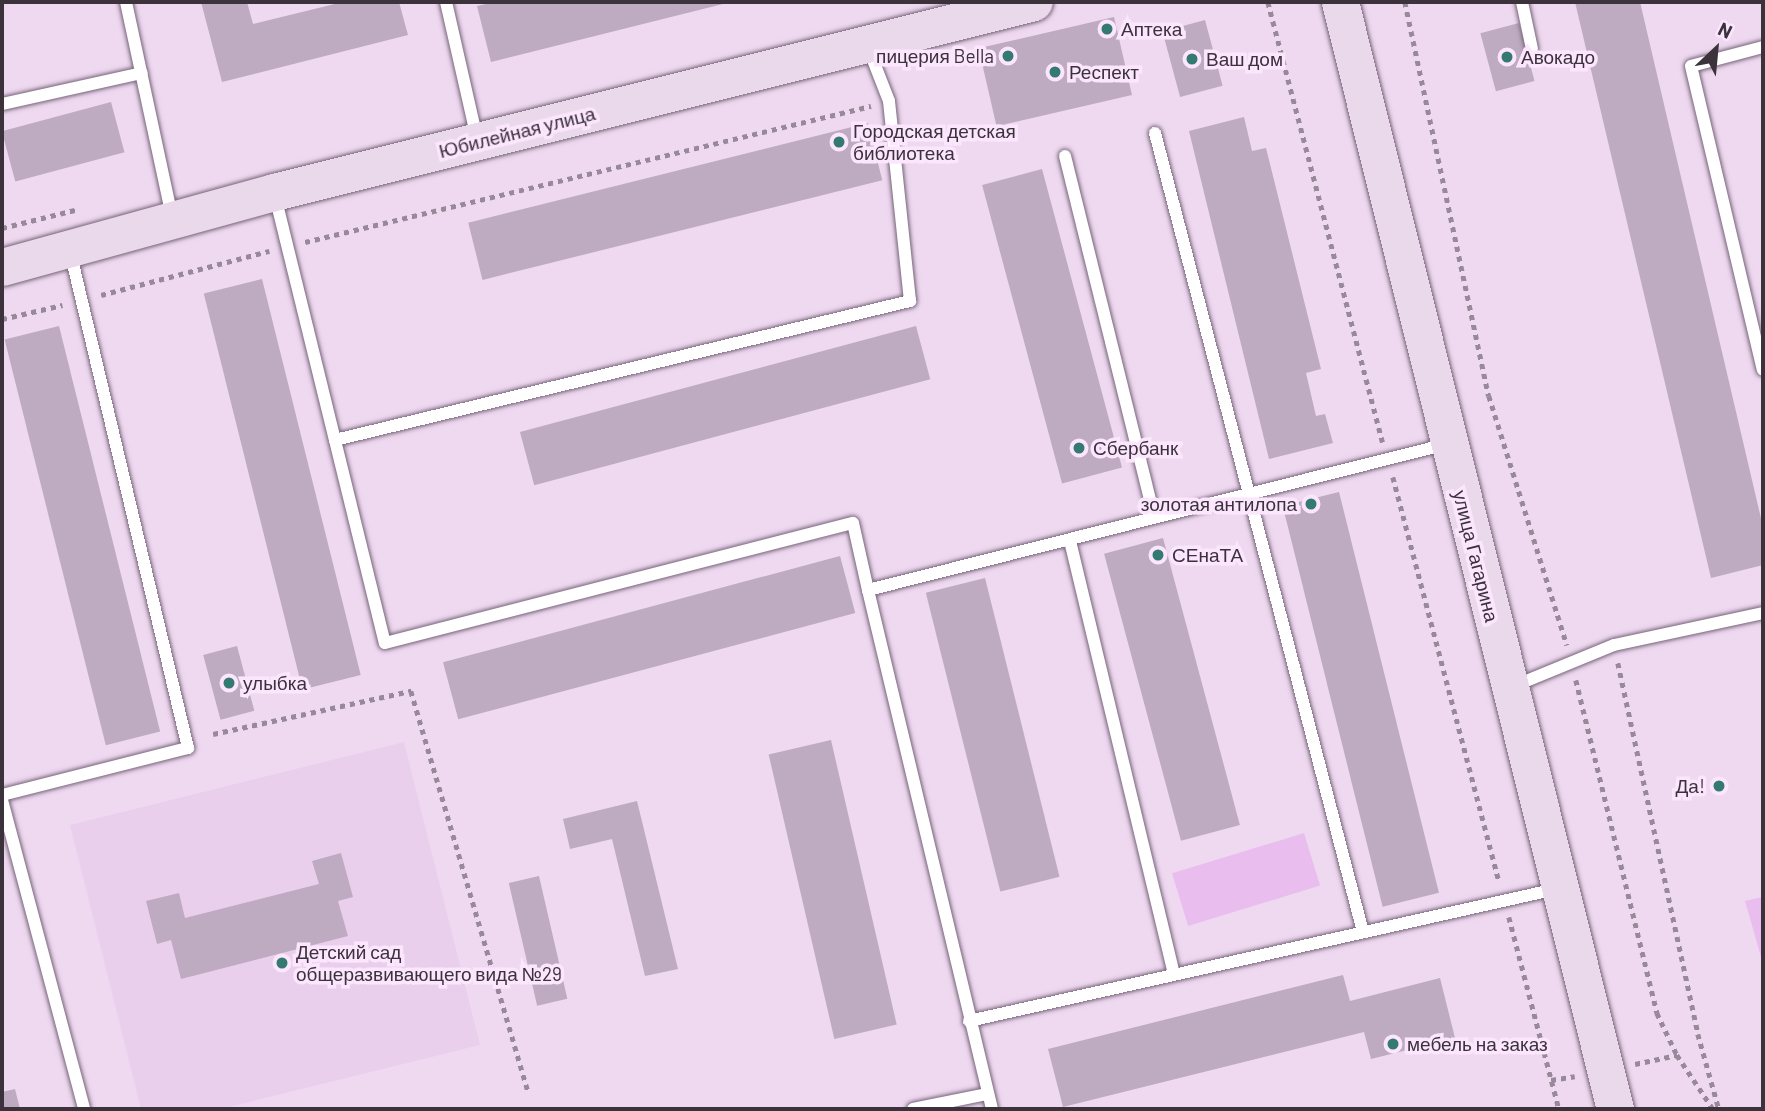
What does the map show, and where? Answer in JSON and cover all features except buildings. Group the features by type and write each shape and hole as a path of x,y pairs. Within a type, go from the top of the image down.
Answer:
{"main road":[{"name":"Юбилейная улица","path":"2,267 70,251 274,192 867,43 946,18 1034,2"},
{"name":"улица Гагарина","path":"1340,2 1447,444 1615,1109"}],"lane":[{"path":"126,2 173,222"},
{"path":"446,2 478,142"},
{"path":"1522,2 1532,49"},
{"path":"335,440 910,301 889,101 867,43"},
{"path":"1763,47 1691,66 1763,370"},
{"path":"2,104 142,73"},
{"path":"1155,133 1247,497 1363,932"},
{"path":"1065,156 1154,516"},
{"path":"274,192 385,643 853,523 992,1109"},
{"path":"70,251 188,748 2,798 5,832 85,1109"},
{"path":"1750,316 1763,312"},
{"path":"868,590 1070,541 1154,516 1247,497 1447,444"},
{"path":"1070,541 1174,974"},
{"path":"1510,688 1572,660 1614,645 1763,612"},
{"path":"969,1021 1559,888"},
{"path":"914,1109 987,1094"}],"path":[{"path":"1268,2 1559,1109"},
{"path":"1405,2 1489,396 1572,660 1657,1013 1677,1055 1713,1109"},
{"path":"2,319 287,246 889,101"},
{"path":"1614,645 1698,1034 1719,1109"},
{"path":"213,734 411,691 528,1090"}],"shaded area":[{"name":"Детский сад общеразвивающего вида №29","path":"404,742 480,1045 221,1109 141,1109 70,825"},
{"path":"1304,833 1320,886 1188,926 1172,873"},
{"path":"1763,897 1763,964 1745,901"}],"place":[{"name":"Аптека","path":"1107,29"},
{"name":"пицерия Bella","path":"1008,56"},
{"name":"Авокадо","path":"1507,57"},
{"name":"Ваш дом","path":"1192,59"},
{"name":"Респект","path":"1055,72"},
{"name":"Городская детская библиотека","path":"839,142"},
{"name":"Сбербанк","path":"1079,448"},
{"name":"золотая антилопа","path":"1311,504"},
{"name":"СЕнаТА","path":"1158,555"},
{"name":"улыбка","path":"229,683"},
{"name":"Да!","path":"1719,786"},
{"name":"Детский сад общеразвивающего вида №29","path":"282,963"},
{"name":"мебель на заказ","path":"1393,1044"}]}
